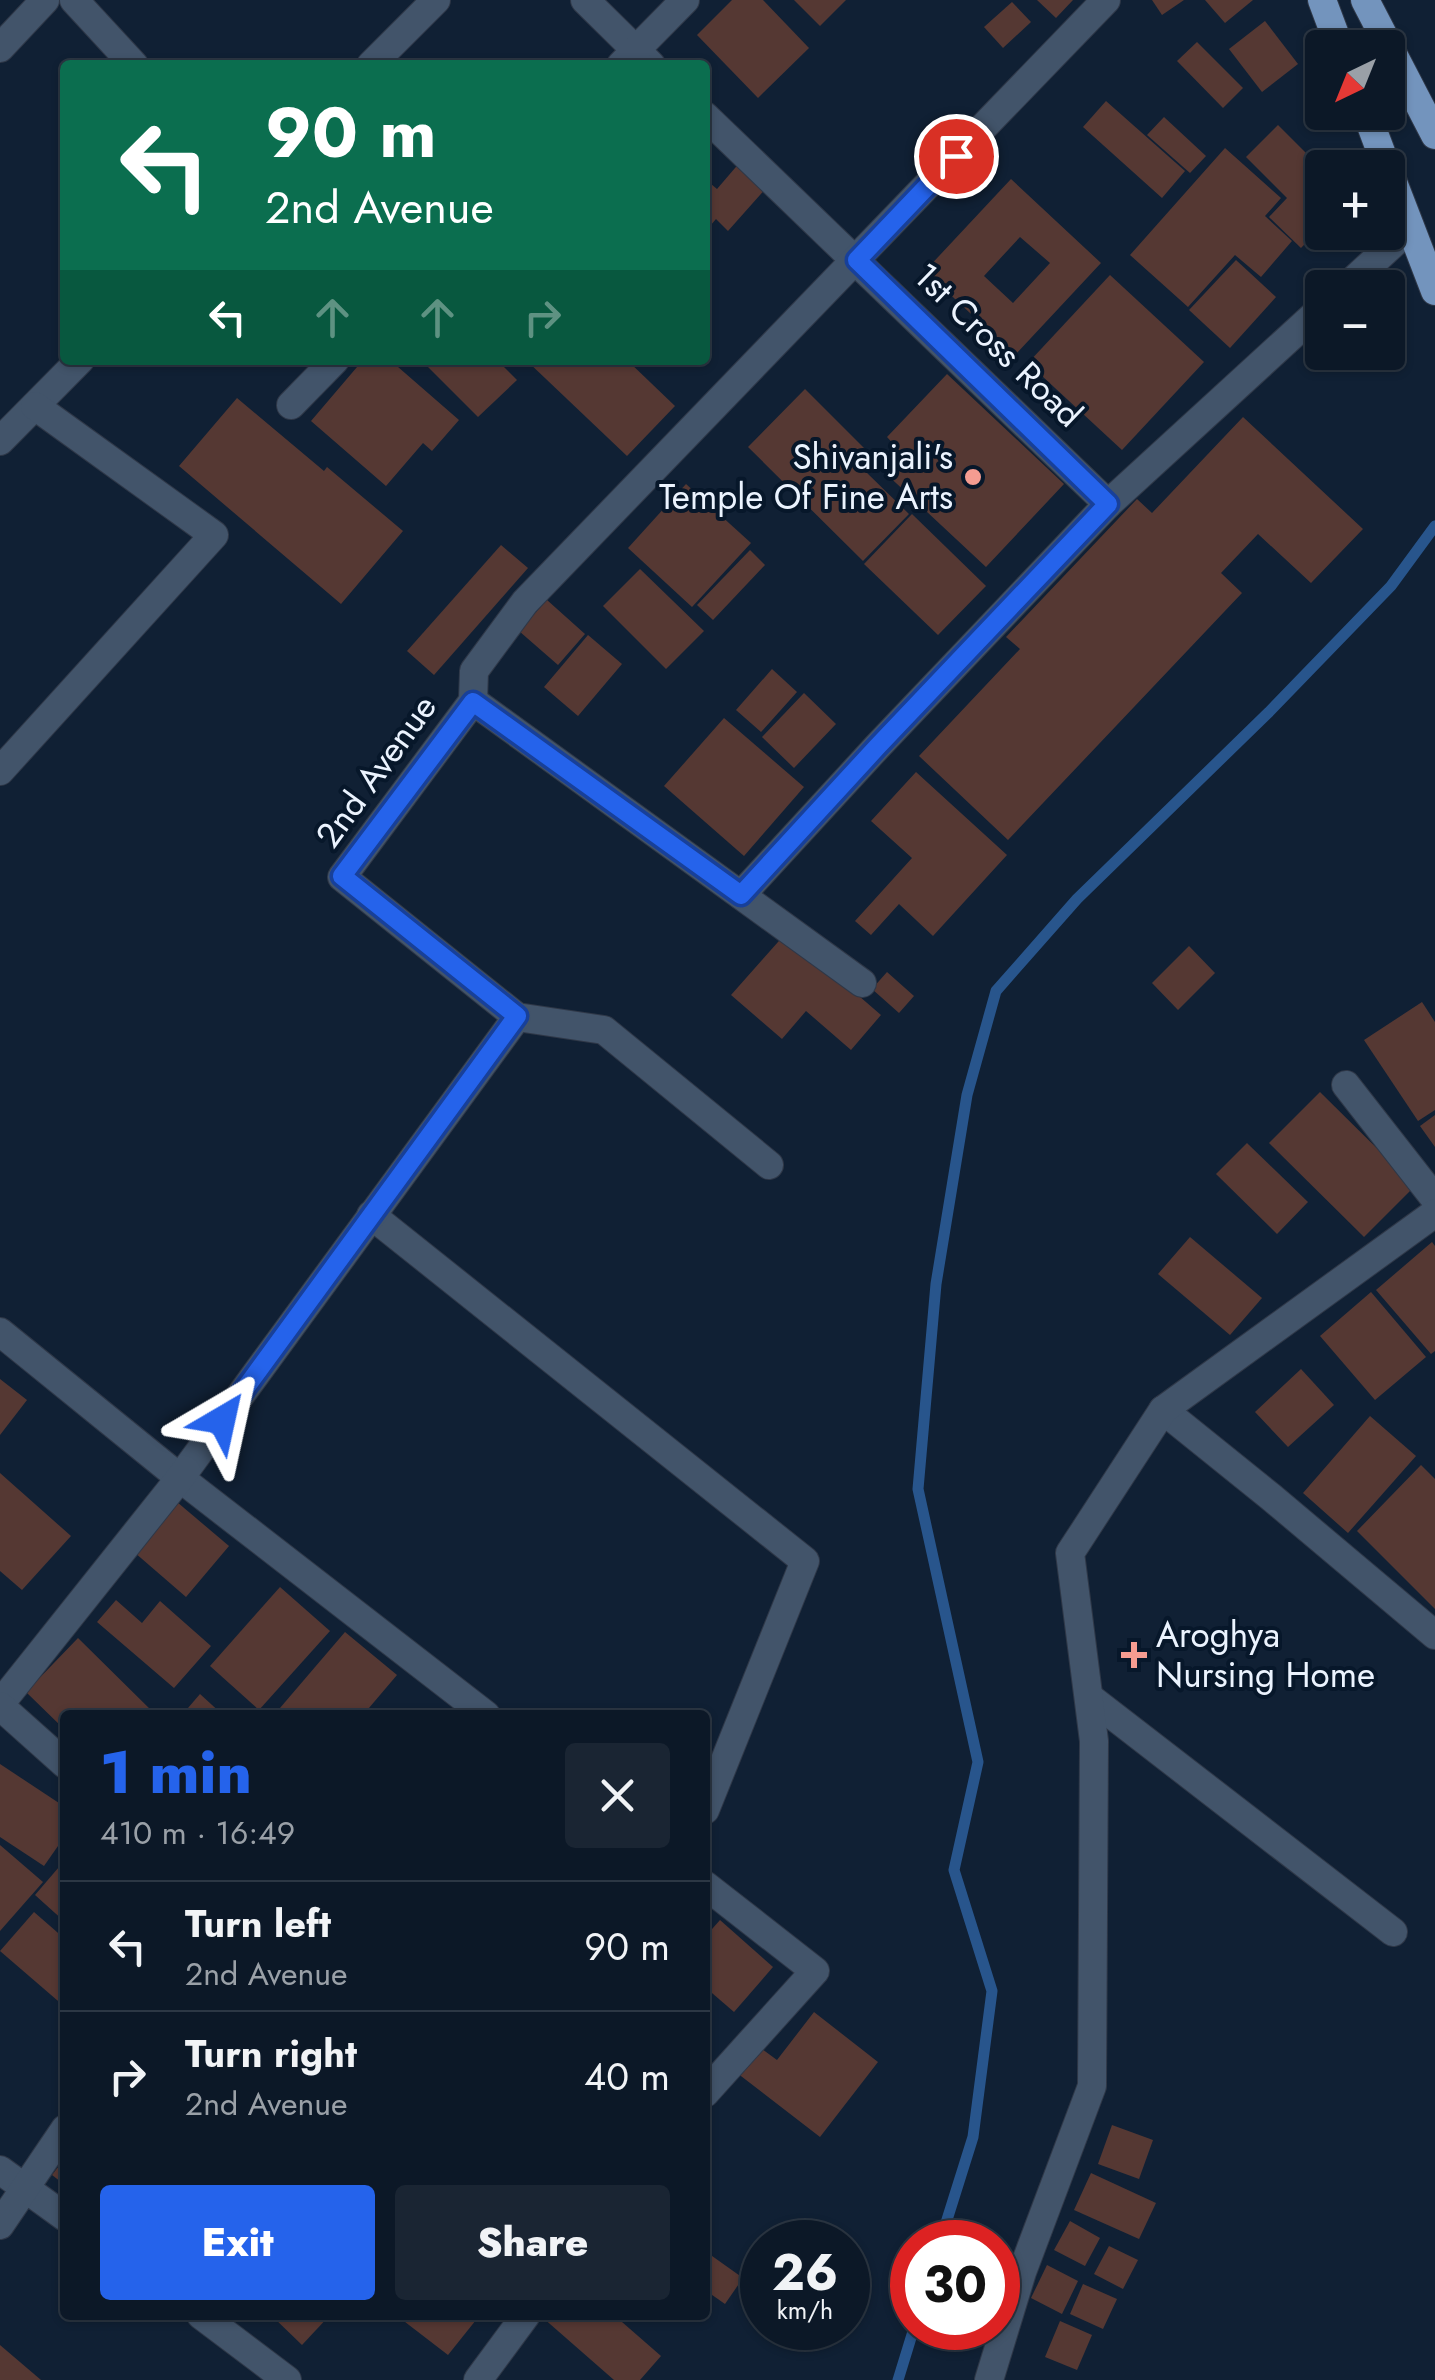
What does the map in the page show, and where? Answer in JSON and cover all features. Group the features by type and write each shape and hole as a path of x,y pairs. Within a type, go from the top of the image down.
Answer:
{"main road":[{"path":"1322,0 1333,30"},
{"path":"1364,0 1435,135"},
{"path":"1405,215 1435,291"}],"street":[{"path":"0,48 45,0"},
{"path":"74,0 129,60"},
{"path":"376,60 436,0"},
{"path":"584,0 636,60 685,0"},
{"name":"2nd Avenue","path":"517,1016 342,876 473,702 474,671 525,602 1106,0"},
{"name":"1st Cross Road","path":"710,121 1108,504"},
{"path":"1364,270 1410,228"},
{"path":"741,895 1108,504 1305,324"},
{"path":"0,441 75,365"},
{"path":"291,405 329,365"},
{"path":"0,771 214,535 35,406"},
{"path":"473,702 862,983"},
{"path":"60,1759 0,1704 180,1478 517,1016 604,1030 768,1165"},
{"path":"1346,1084 1435,1199"},
{"path":"989,2380 1022,2272 1092,2086 1094,1741 1070,1554 1163,1410 1435,1213"},
{"path":"372,1215 805,1561 710,1798"},
{"path":"0,1332 180,1478 480,1710"},
{"path":"1163,1410 1435,1636"},
{"path":"1089,1697 1393,1932"},
{"path":"710,1889 815,1971 710,2087"},
{"path":"0,2225 60,2136"},
{"path":"0,2170 60,2213"},
{"path":"478,2380 522,2320"},
{"path":"232,2324 288,2380"}],"building":[{"path":"732,0 763,0 809,48 758,98 697,35"},
{"path":"794,0 846,0 820,26"},
{"path":"1037,0 1073,0 1056,18"},
{"path":"1152,0 1184,0 1162,15"},
{"path":"1205,0 1253,0 1225,23"},
{"path":"1012,2 1031,22 1003,48 984,27"},
{"path":"1265,21 1298,64 1262,92 1229,49"},
{"path":"1197,42 1243,88 1223,108 1177,61"},
{"path":"1106,101 1185,171 1162,198 1083,127"},
{"path":"1164,117 1206,156 1190,173 1147,135"},
{"path":"1278,125 1305,152 1305,244 1301,248 1269,217 1287,198 1246,157"},
{"path":"1225,148 1281,198 1265,216 1292,241 1261,277 1235,255 1188,307 1130,255"},
{"path":"741,161 768,186 728,231 716,219 710,226 710,183 717,189"},
{"path":"1011,179 1101,263 1015,355 925,271","holes":["1020,237 1050,263 1013,303 984,276"]},
{"path":"1236,260 1276,297 1230,348 1189,310"},
{"path":"1110,275 1204,362 1122,450 1028,363"},
{"path":"359,365 396,365 459,420 432,451 423,443 386,486 311,421"},
{"path":"426,365 502,365 517,380 478,417"},
{"path":"531,365 632,365 675,406 627,456"},
{"name":"Shivanjali's Temple Of Fine Arts","path":"947,374 1064,484 986,567 881,469 899,450 887,437"},
{"path":"805,389 876,460 865,471 909,514 863,561 748,447"},
{"path":"237,398 403,531 341,604 179,466"},
{"path":"1243,417 1363,529 1311,583 1258,534 1221,573 1242,593 1008,840 919,756 1020,649 1006,637 1137,499 1152,513"},
{"path":"686,484 751,543 692,607 628,548"},
{"path":"912,514 986,586 938,635 864,564"},
{"path":"501,545 528,568 434,675 407,651"},
{"path":"750,550 765,565 713,620 697,605"},
{"path":"640,569 704,631 666,669 603,606"},
{"path":"547,600 585,634 558,665 519,631"},
{"path":"588,635 622,664 578,716 544,687"},
{"path":"772,669 797,692 761,732 736,710"},
{"path":"804,693 836,724 794,768 762,737"},
{"path":"724,718 804,787 744,856 664,786"},
{"path":"916,772 1007,855 933,936 899,904 871,935 855,921 912,858 871,821"},
{"path":"786,933 881,1015 851,1050 806,1011 782,1039 731,995"},
{"path":"1189,946 1215,973 1178,1010 1152,983"},
{"path":"887,972 914,996 899,1013 872,989"},
{"path":"1422,1002 1435,1022 1435,1110 1418,1121 1364,1040"},
{"path":"1320,1092 1415,1186 1364,1237 1269,1143"},
{"path":"1435,1115 1435,1147 1420,1126"},
{"path":"1247,1143 1308,1202 1277,1234 1216,1174"},
{"path":"1190,1237 1262,1298 1230,1335 1158,1274"},
{"path":"1432,1242 1435,1351 1431,1354 1376,1290"},
{"path":"1371,1292 1426,1357 1375,1400 1320,1336"},
{"path":"1301,1369 1334,1405 1288,1447 1255,1412"},
{"path":"0,1379 27,1400 0,1435"},
{"path":"1370,1416 1416,1456 1348,1533 1303,1493"},
{"path":"1421,1465 1435,1479 1435,1609 1357,1531"},
{"path":"0,1473 71,1536 22,1590 0,1571"},
{"path":"177,1502 229,1546 186,1597 134,1552"},
{"path":"280,1587 330,1631 259,1710 210,1666"},
{"path":"116,1600 142,1623 160,1601 211,1646 174,1688 97,1622"},
{"path":"345,1632 397,1675 367,1710 278,1710"},
{"path":"78,1638 151,1710 60,1710 60,1725 26,1692"},
{"path":"200,1694 218,1710 186,1710"},
{"path":"0,1764 60,1804 60,1843 44,1866 0,1837"},
{"path":"0,1845 43,1882 0,1931"},
{"path":"60,1866 60,1918 35,1895"},
{"path":"34,1912 60,1935 60,2003 0,1951"},
{"path":"720,1920 773,1967 734,2012 710,1991 710,1931"},
{"path":"814,2012 878,2062 820,2137 737,2073 758,2046 777,2060"},
{"path":"1112,2125 1153,2140 1139,2179 1098,2164"},
{"path":"60,2165 60,2181 52,2175"},
{"path":"1091,2173 1156,2203 1139,2239 1074,2210"},
{"path":"1070,2221 1100,2238 1085,2266 1054,2250"},
{"path":"1109,2246 1138,2260 1123,2289 1094,2274"},
{"path":"710,2255 740,2276 740,2282 725,2304 710,2294"},
{"path":"1047,2265 1078,2281 1062,2314 1031,2298"},
{"path":"1083,2284 1117,2299 1103,2329 1070,2314"},
{"path":"276,2320 325,2320 302,2345"},
{"path":"402,2320 476,2320 448,2355"},
{"path":"545,2320 620,2320 661,2356 640,2380 614,2380"},
{"path":"1060,2321 1092,2335 1077,2370 1045,2357"},
{"path":"0,2345 41,2380 0,2380"}],"waterway":[{"path":"947,2220 973,2137 992,1991 954,1870 978,1762 918,1489 936,1284 967,1095 996,991 1077,899 1269,712 1391,586 1435,526"},
{"path":"898,2380 907,2350"}],"place":[{"name":"Shivanjali's Temple Of Fine Arts","path":"973,477"},
{"name":"Aroghya Nursing Home","path":"1134,1655"}],"route":[{"path":"222,1420 517,1016 342,876 473,702 741,895 1108,504 857,260 956,156"}]}
